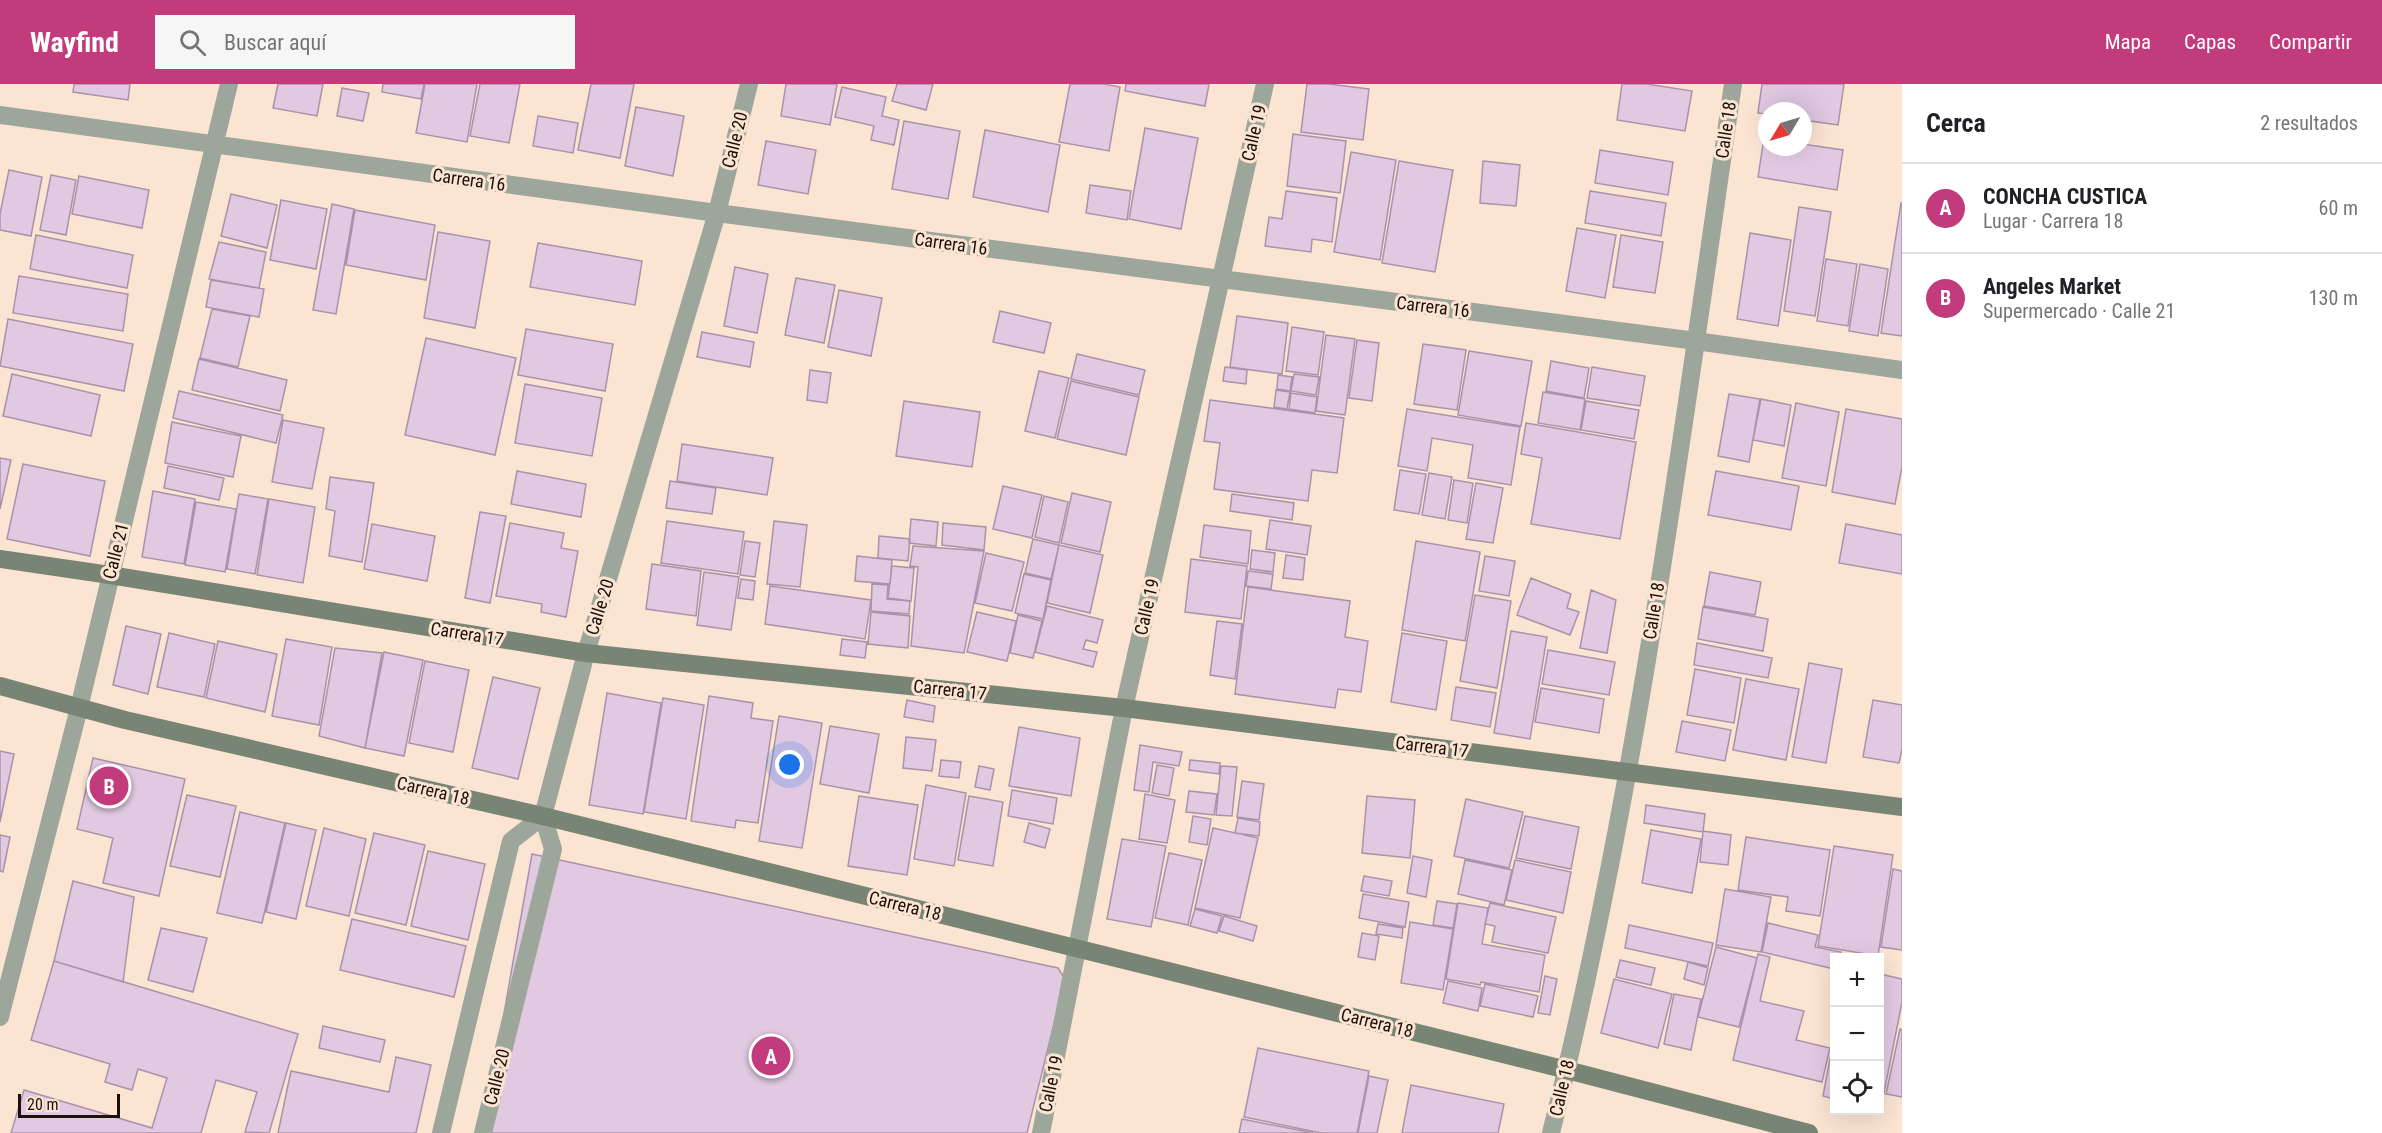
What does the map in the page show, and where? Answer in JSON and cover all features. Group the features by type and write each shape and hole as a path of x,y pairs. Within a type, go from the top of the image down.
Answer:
{"street":[{"name":"Calle 21","path":"0,1017 8,953 79,708 229,84"},
{"name":"Calle 20","path":"483,1133 554,849 543,816 586,653 717,213 749,84"},
{"name":"Calle 19","path":"1041,1133 1124,708 1265,84"},
{"name":"Calle 18","path":"1551,1133 1567,1070 1629,772 1696,341 1733,84"},
{"name":"Carrera 16","path":"0,115 717,213 1902,370"},
{"name":"Carrera 17","path":"0,559 586,653 1124,708 1902,807"},
{"name":"Carrera 18","path":"0,686 79,708 543,816 1567,1070 1809,1133"},
{"path":"441,1133 511,841 543,816"}],"building":[{"path":"74,84 130,84 128,100 73,92"},
{"path":"278,84 323,84 317,116 273,108"},
{"path":"383,84 424,84 421,99 382,92"},
{"path":"425,84 477,84 467,142 416,133"},
{"path":"480,84 520,84 509,143 470,136"},
{"path":"591,84 634,84 620,158 578,150"},
{"path":"786,84 837,84 830,125 781,116"},
{"path":"897,84 933,84 926,110 892,101"},
{"path":"1070,84 1104,84 1120,87 1109,151 1059,142"},
{"path":"1126,84 1209,84 1205,106 1125,91"},
{"path":"1307,84 1369,89 1363,140 1301,132"},
{"path":"1622,84 1647,84 1692,91 1685,131 1617,120"},
{"path":"1762,84 1844,84 1838,125 1812,121 1812,102 1760,102"},
{"path":"842,87 886,97 882,116 899,120 894,145 871,140 874,126 835,117"},
{"path":"342,88 369,93 363,121 337,116"},
{"path":"636,107 684,116 673,176 625,166"},
{"path":"538,116 578,123 573,153 533,146"},
{"path":"904,121 960,131 948,199 892,189"},
{"path":"1145,128 1198,138 1181,229 1129,219"},
{"path":"985,130 1060,145 1048,212 973,197"},
{"path":"1293,134 1346,141 1340,193 1287,186"},
{"path":"766,141 816,150 808,194 758,185"},
{"path":"1812,145 1843,150 1837,190 1758,177 1761,156 1812,156"},
{"path":"1600,150 1673,162 1668,195 1595,183"},
{"path":"1351,152 1396,160 1380,260 1334,252"},
{"path":"1399,161 1453,170 1435,272 1382,263"},
{"path":"1483,161 1520,165 1516,206 1480,203"},
{"path":"9,170 42,177 31,236 0,230 0,214"},
{"path":"51,175 76,180 66,235 40,230"},
{"path":"79,176 149,190 142,228 72,214"},
{"path":"1090,185 1131,191 1127,220 1086,213"},
{"path":"1286,191 1337,198 1332,242 1312,239 1311,252 1265,246 1269,217 1282,219"},
{"path":"1590,191 1666,203 1661,236 1585,223"},
{"path":"231,194 277,205 267,248 221,236"},
{"path":"281,200 327,209 316,269 270,260"},
{"path":"1902,203 1902,336 1881,333"},
{"path":"332,204 354,209 336,314 313,310"},
{"path":"1799,207 1831,212 1815,316 1784,311"},
{"path":"355,210 435,225 426,280 346,265"},
{"path":"1577,228 1616,235 1605,298 1566,291"},
{"path":"438,232 490,241 475,328 424,318"},
{"path":"1750,233 1791,240 1778,326 1737,319"},
{"path":"36,235 133,255 127,288 30,269"},
{"path":"1621,235 1663,242 1655,293 1613,287"},
{"path":"219,242 266,252 259,288 209,279"},
{"path":"538,243 642,261 635,305 530,287"},
{"path":"1826,259 1857,264 1848,326 1817,321"},
{"path":"1860,264 1888,269 1878,336 1849,331"},
{"path":"735,267 768,274 757,333 724,326"},
{"path":"19,276 128,294 123,331 13,313"},
{"path":"796,278 835,285 824,343 785,335"},
{"path":"211,280 264,289 259,317 206,307"},
{"path":"839,290 882,298 871,356 828,347"},
{"path":"212,309 250,316 238,367 200,358"},
{"path":"1000,311 1051,323 1044,353 993,342"},
{"path":"1237,316 1288,323 1282,374 1230,367"},
{"path":"8,319 133,344 124,391 0,366"},
{"path":"1292,327 1324,332 1318,375 1286,371"},
{"path":"526,329 613,344 605,391 518,375"},
{"path":"702,332 754,342 750,367 697,357"},
{"path":"1326,335 1355,339 1345,415 1316,411"},
{"path":"426,338 516,358 495,455 405,435"},
{"path":"1357,340 1379,343 1372,401 1349,398"},
{"path":"1423,344 1466,350 1457,410 1414,404"},
{"path":"1469,351 1532,361 1521,426 1458,415"},
{"path":"1077,354 1145,370 1139,395 1071,379"},
{"path":"199,359 287,380 280,411 192,390"},
{"path":"1551,361 1589,368 1584,398 1546,391"},
{"path":"1225,367 1247,370 1246,384 1223,381"},
{"path":"1592,367 1645,376 1640,406 1587,398"},
{"path":"810,370 831,373 827,403 807,400"},
{"path":"1039,371 1069,378 1055,438 1025,431"},
{"path":"12,374 100,395 91,436 3,416"},
{"path":"1294,374 1319,377 1316,395 1291,391"},
{"path":"1278,375 1292,377 1290,391 1277,389"},
{"path":"1071,381 1139,397 1126,455 1057,439"},
{"path":"525,384 602,398 592,456 515,443"},
{"path":"1276,390 1290,392 1287,409 1274,407"},
{"path":"179,391 283,415 276,443 173,418"},
{"path":"1543,392 1585,399 1580,430 1538,423"},
{"path":"1291,393 1317,397 1315,413 1289,409"},
{"path":"1729,394 1760,399 1749,462 1718,456"},
{"path":"1761,399 1791,405 1784,446 1753,440"},
{"path":"1210,400 1344,418 1337,473 1312,470 1308,501 1214,489 1220,443 1204,441"},
{"path":"904,401 980,412 972,467 896,456"},
{"path":"1586,401 1639,410 1634,439 1581,430"},
{"path":"1796,403 1839,412 1826,486 1782,478"},
{"path":"1407,409 1520,427 1511,485 1468,478 1473,445 1432,438 1427,471 1398,466"},
{"path":"1846,409 1902,419 1902,467 1895,504 1832,492"},
{"path":"283,420 324,428 312,489 272,482"},
{"path":"172,422 241,436 233,477 165,463"},
{"path":"1526,423 1636,442 1620,539 1531,524 1542,458 1521,454"},
{"path":"682,444 773,458 767,495 677,481"},
{"path":"0,458 11,460 0,509"},
{"path":"23,464 105,481 90,556 7,539"},
{"path":"168,466 224,478 219,500 164,488"},
{"path":"1400,470 1426,474 1419,514 1394,510"},
{"path":"517,471 586,484 581,517 511,504"},
{"path":"1716,471 1799,486 1791,530 1708,515"},
{"path":"1429,473 1452,477 1445,519 1422,515"},
{"path":"330,477 374,483 362,562 329,556 335,511 326,509"},
{"path":"1454,480 1473,483 1467,523 1448,520"},
{"path":"670,481 716,488 712,514 666,508"},
{"path":"1476,483 1503,488 1493,543 1466,539"},
{"path":"1003,486 1042,495 1032,538 993,529"},
{"path":"153,491 195,499 184,564 142,557"},
{"path":"1072,493 1111,502 1100,552 1061,543"},
{"path":"239,494 268,499 255,574 227,569"},
{"path":"1232,494 1294,503 1292,520 1230,511"},
{"path":"1044,496 1068,502 1059,543 1035,537"},
{"path":"269,499 315,507 303,583 257,575"},
{"path":"196,502 236,509 225,572 185,565"},
{"path":"480,512 506,516 490,603 465,598"},
{"path":"911,519 938,522 936,546 909,543"},
{"path":"1270,520 1311,526 1307,555 1266,549"},
{"path":"667,521 744,532 738,574 661,563"},
{"path":"774,521 807,525 800,587 767,584"},
{"path":"510,523 564,533 561,548 578,551 566,617 541,612 542,604 496,596"},
{"path":"943,523 986,527 984,550 942,545"},
{"path":"372,524 435,536 427,581 364,569"},
{"path":"1846,524 1902,535 1902,574 1839,563"},
{"path":"1204,525 1251,531 1248,564 1200,557"},
{"path":"879,536 910,539 908,561 878,558"},
{"path":"1033,539 1059,545 1051,579 1025,573"},
{"path":"745,541 760,543 755,577 740,575"},
{"path":"1416,541 1480,552 1465,641 1402,630"},
{"path":"1059,545 1103,555 1090,613 1047,603"},
{"path":"913,546 984,551 964,653 911,646 918,567 910,566"},
{"path":"1252,550 1275,553 1273,572 1250,569"},
{"path":"986,553 1024,562 1012,611 975,603"},
{"path":"1286,555 1305,558 1303,580 1283,578"},
{"path":"857,556 892,560 890,584 855,581"},
{"path":"1485,556 1515,561 1509,596 1479,591"},
{"path":"1191,559 1247,566 1241,619 1185,612"},
{"path":"652,564 701,571 696,616 646,609"},
{"path":"892,566 914,568 911,601 888,598"},
{"path":"1248,571 1273,574 1271,589 1246,586"},
{"path":"704,572 739,577 731,630 697,625"},
{"path":"1710,572 1761,582 1755,615 1704,606"},
{"path":"1024,574 1051,580 1043,619 1015,613"},
{"path":"1531,578 1571,594 1567,608 1579,612 1570,635 1517,615"},
{"path":"741,579 755,581 753,600 738,598"},
{"path":"872,584 888,585 887,599 910,601 909,614 871,611"},
{"path":"770,586 871,600 865,639 765,624"},
{"path":"1248,587 1350,601 1345,637 1368,641 1361,692 1338,689 1335,708 1235,694"},
{"path":"1591,590 1616,600 1607,653 1580,648"},
{"path":"1475,595 1511,601 1497,688 1460,681"},
{"path":"1047,606 1103,620 1097,643 1086,640 1083,649 1097,652 1093,667 1035,652"},
{"path":"1703,607 1768,619 1763,651 1698,639"},
{"path":"871,612 910,616 908,648 868,644"},
{"path":"977,612 1016,621 1007,661 967,652"},
{"path":"1018,615 1042,621 1033,658 1010,653"},
{"path":"1217,621 1242,624 1235,679 1210,675"},
{"path":"126,626 161,634 148,694 113,685"},
{"path":"1511,631 1547,637 1530,739 1494,733"},
{"path":"169,633 215,644 204,697 157,687"},
{"path":"1402,633 1447,641 1436,710 1391,702"},
{"path":"286,639 332,647 319,725 272,716"},
{"path":"842,639 867,642 865,658 840,655"},
{"path":"218,641 277,654 265,712 206,698"},
{"path":"1697,643 1772,658 1768,678 1694,665"},
{"path":"335,648 382,653 365,748 319,736"},
{"path":"1548,650 1615,662 1609,695 1542,684"},
{"path":"384,652 423,660 404,756 365,748"},
{"path":"425,661 469,670 453,752 409,743"},
{"path":"1809,663 1842,669 1826,763 1792,757"},
{"path":"1695,669 1741,678 1734,723 1687,715"},
{"path":"493,677 540,688 518,779 472,768"},
{"path":"1746,679 1799,689 1786,760 1733,750"},
{"path":"1456,687 1496,693 1490,727 1451,720"},
{"path":"1541,688 1604,699 1599,733 1535,722"},
{"path":"607,693 661,703 643,814 589,805"},
{"path":"709,696 753,703 751,718 773,721 758,823 736,820 735,828 691,821"},
{"path":"663,698 704,705 686,819 644,812"},
{"path":"907,700 935,706 933,722 904,717"},
{"path":"1873,700 1902,705 1902,749 1899,763 1863,757"},
{"path":"779,716 822,723 802,848 759,841"},
{"path":"1682,721 1731,730 1725,761 1676,752"},
{"path":"830,726 879,734 869,793 820,784"},
{"path":"1019,727 1080,738 1071,796 1009,786"},
{"path":"906,737 936,740 932,771 903,768"},
{"path":"1140,745 1182,752 1179,766 1153,762 1149,792 1134,790"},
{"path":"0,751 14,754 0,822"},
{"path":"93,758 185,779 159,896 103,883 113,838 77,829"},
{"path":"941,760 961,762 959,778 939,776"},
{"path":"1190,760 1220,763 1219,774 1189,770"},
{"path":"1157,765 1174,768 1169,796 1152,793"},
{"path":"979,766 994,769 990,790 975,787"},
{"path":"1221,766 1237,767 1232,816 1216,815"},
{"path":"1242,781 1264,784 1259,820 1237,817"},
{"path":"926,785 966,793 954,866 914,859"},
{"path":"1012,790 1057,798 1053,824 1008,816"},
{"path":"1189,791 1217,794 1214,815 1186,812"},
{"path":"1145,794 1175,800 1167,843 1139,839"},
{"path":"187,795 236,806 220,877 170,866"},
{"path":"859,796 918,805 907,875 848,866"},
{"path":"969,796 1003,802 993,866 958,860"},
{"path":"1367,796 1415,800 1410,858 1362,853"},
{"path":"1466,799 1523,812 1509,868 1454,856"},
{"path":"1646,805 1705,814 1703,832 1644,823"},
{"path":"240,812 285,823 262,923 217,913"},
{"path":"1193,816 1211,819 1207,845 1189,842"},
{"path":"1525,816 1579,827 1571,869 1516,858"},
{"path":"1238,818 1260,822 1259,836 1235,833"},
{"path":"286,823 316,830 296,919 266,912"},
{"path":"1029,823 1050,829 1045,848 1024,842"},
{"path":"324,828 366,839 349,916 306,906"},
{"path":"1213,828 1258,838 1240,918 1195,908"},
{"path":"1651,830 1701,839 1692,893 1642,883"},
{"path":"1703,831 1731,835 1728,865 1700,862"},
{"path":"374,833 425,845 406,925 355,913"},
{"path":"0,835 10,837 3,872 0,871"},
{"path":"1746,837 1830,850 1820,916 1786,911 1788,897 1738,890"},
{"path":"1122,839 1166,846 1151,927 1107,919"},
{"path":"1834,846 1893,855 1878,953 1860,953 1818,946"},
{"path":"428,851 485,864 468,940 411,926"},
{"path":"1169,853 1202,860 1188,925 1155,918"},
{"path":"532,854 1058,968 1065,979 1027,1133 483,1133"},
{"path":"1413,856 1432,860 1426,897 1407,893"},
{"path":"1465,860 1512,870 1504,905 1458,894"},
{"path":"1515,860 1571,872 1563,913 1506,900"},
{"path":"1893,869 1902,871 1902,950 1881,947"},
{"path":"1364,876 1392,881 1389,896 1361,891"},
{"path":"73,881 134,897 123,982 54,961"},
{"path":"1725,889 1771,897 1761,952 1716,945"},
{"path":"1363,894 1409,902 1405,927 1359,918"},
{"path":"1437,901 1457,904 1453,928 1433,925"},
{"path":"1458,903 1488,908 1482,944 1545,955 1539,992 1481,982 1480,985 1446,979"},
{"path":"1490,903 1556,917 1548,953 1492,942 1495,926 1485,924"},
{"path":"1195,909 1222,916 1217,933 1190,926"},
{"path":"1224,916 1257,926 1253,941 1219,931"},
{"path":"352,919 466,946 454,997 340,970"},
{"path":"1410,922 1453,929 1443,990 1401,983"},
{"path":"1768,923 1818,935 1815,947 1841,952 1830,953 1830,968 1762,952"},
{"path":"1378,924 1403,928 1402,938 1376,934"},
{"path":"1629,925 1713,943 1708,966 1625,948"},
{"path":"161,928 207,938 193,992 148,980"},
{"path":"1362,933 1379,936 1375,960 1358,957"},
{"path":"1716,947 1757,958 1739,1027 1698,1017"},
{"path":"1758,954 1770,957 1760,1001 1804,1011 1796,1040 1830,1048 1822,1082 1733,1060"},
{"path":"1620,960 1655,968 1651,985 1616,977"},
{"path":"54,961 298,1034 269,1133 245,1132 257,1092 216,1080 201,1133 11,1133 24,1090 152,1128 167,1078 138,1069 132,1090 105,1082 110,1064 31,1040"},
{"path":"1688,962 1708,968 1704,985 1684,979"},
{"path":"1884,975 1902,979 1902,1002 1884,1093"},
{"path":"1545,976 1557,979 1550,1015 1538,1013"},
{"path":"1614,979 1672,994 1658,1048 1601,1033"},
{"path":"1448,981 1482,988 1478,1011 1443,1003"},
{"path":"1485,984 1538,996 1533,1017 1480,1006"},
{"path":"1674,994 1701,999 1691,1050 1664,1044"},
{"path":"323,1026 385,1040 380,1062 319,1048"},
{"path":"1900,1029 1902,1030 1902,1097 1886,1094"},
{"path":"1258,1048 1369,1071 1357,1133 1321,1133 1244,1117"},
{"path":"396,1057 431,1065 416,1133 278,1133 291,1071 389,1092"},
{"path":"1830,1058 1830,1098 1823,1096"},
{"path":"1369,1076 1388,1080 1377,1133 1358,1133"},
{"path":"1411,1085 1504,1104 1498,1133 1402,1133"},
{"path":"1242,1119 1313,1133 1239,1133"}],"place":[{"name":"Angeles Market","path":"109,786"},
{"name":"CONCHA CUSTICA","path":"771,1056"}]}
